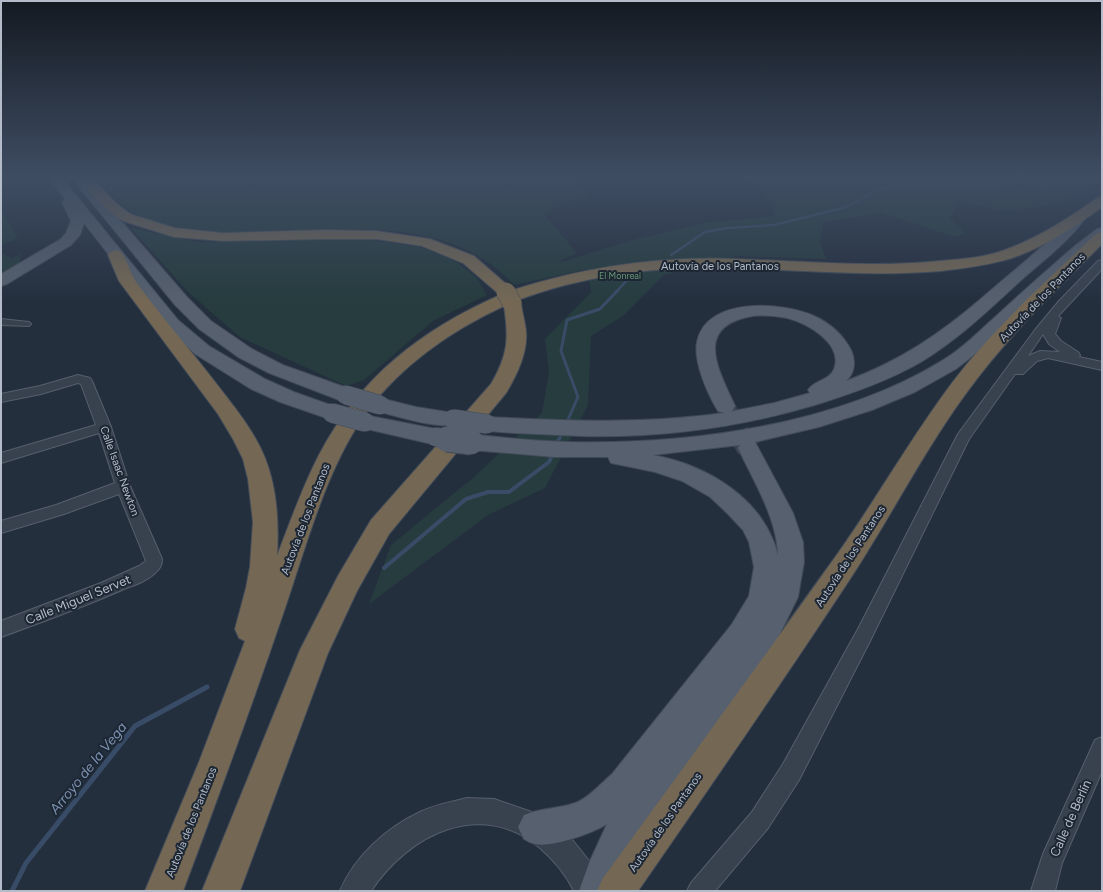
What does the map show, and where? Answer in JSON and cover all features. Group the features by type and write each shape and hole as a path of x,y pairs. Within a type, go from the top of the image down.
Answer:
{"highway":[{"path":"130,219 154,228 185,234 230,238 375,234 416,240 457,254 477,264 488,273 509,297 517,332 515,351 508,372 499,388 380,527 347,584 315,650 221,891"},
{"name":"Autovía de los Pantanos","path":"163,891 214,763 312,495 327,460 347,425 370,393 397,367 424,345 451,326 496,302 541,286 598,272 651,266 703,263 854,269 910,269 935,267 972,262 1023,248 1076,219"},
{"name":"Autovía de los Pantanos","path":"616,891 866,534 908,463 960,387 993,348 1040,297 1102,236"},
{"path":"116,255 127,281 232,418 253,458 262,489 265,527 264,557 257,606 243,650 194,779 170,854 163,891"}],"main road":[{"path":"1,281 51,252 73,235 78,221 77,219"},
{"path":"88,219 172,324 202,350 258,384 287,397 332,413 366,422 436,437 533,448 768,412 849,388 898,367 943,338 1064,234 1078,219"},
{"path":"112,219 181,301 205,324 245,353 276,369 346,395 416,414 487,424 549,428 585,439 690,475 718,491 736,506 752,523 762,542 767,567 762,599 742,633 624,786 585,817 563,824 536,827"},
{"path":"585,439 669,446 755,435 828,417 871,403 950,364 975,345 1068,260 1102,232"},
{"path":"725,406 708,365 705,343 711,330 721,319 742,312 764,310 809,320 825,330 839,344 846,358 843,374 831,386 788,399 768,412"},
{"path":"598,891 604,868 614,844 629,818 760,644 784,597 791,562 790,542 782,513 749,448"}],"street":[{"path":"699,891 760,820 791,772 864,635 963,437 1039,332 1063,303 1102,263"},
{"path":"1063,303 1051,326 1049,334 1051,339 1064,350 1074,355 1102,360"},
{"path":"1,322 25,324"},
{"path":"989,401 1029,361 1038,355 1048,354 1102,366"},
{"name":"Calle Isaac Newton","path":"1,398 41,390 78,379 86,381 104,427 123,486 154,559 153,565"},
{"path":"1,458 104,427"},
{"path":"1,527 59,510 123,486"},
{"name":"Calle Miguel Servet","path":"1,629 115,585 147,570 153,565"},
{"name":"Calle de Berlín","path":"1044,891 1051,862 1102,747"},
{"path":"354,891 369,869 397,841 428,822 467,811 494,812 536,827 560,847 580,872 589,891"}],"green space":[{"path":"1,219 7,219 18,238 1,245"},
{"name":"El Monreal","path":"147,219 548,219 577,253 560,261 562,262 629,241 704,223 748,219 845,219 824,222 820,241 826,259 738,256 664,275 623,316 591,336 588,405 545,488 488,515 369,604 391,545 474,477 542,413 549,372 545,339 591,292 588,269 514,285 484,260 451,244 415,234 377,230 338,229 260,232 201,231 179,228"},
{"name":"El Monreal","path":"898,219 951,219 966,233 955,237"},
{"path":"131,228 197,242 364,239 420,247 455,261 476,277 487,295 433,321 364,380 346,386 240,337 189,293"},
{"path":"1,253 12,258 21,254 20,266 1,276"}],"waterway":[{"name":"Arroyo de la Vega","path":"671,255 705,232 727,228 774,225 799,219"},
{"path":"617,291 631,276"},
{"path":"566,424 578,397 561,351 567,320 600,309 618,290"},
{"path":"559,440 563,431"},
{"path":"556,446 559,439"},
{"path":"384,568 466,499 488,492 509,492 549,462 553,453"},
{"name":"Arroyo de la Vega","path":"12,891 26,863 135,726 207,687"}],"tunnel":[{"path":"725,406 744,440"},
{"path":"744,439 749,448"}]}
